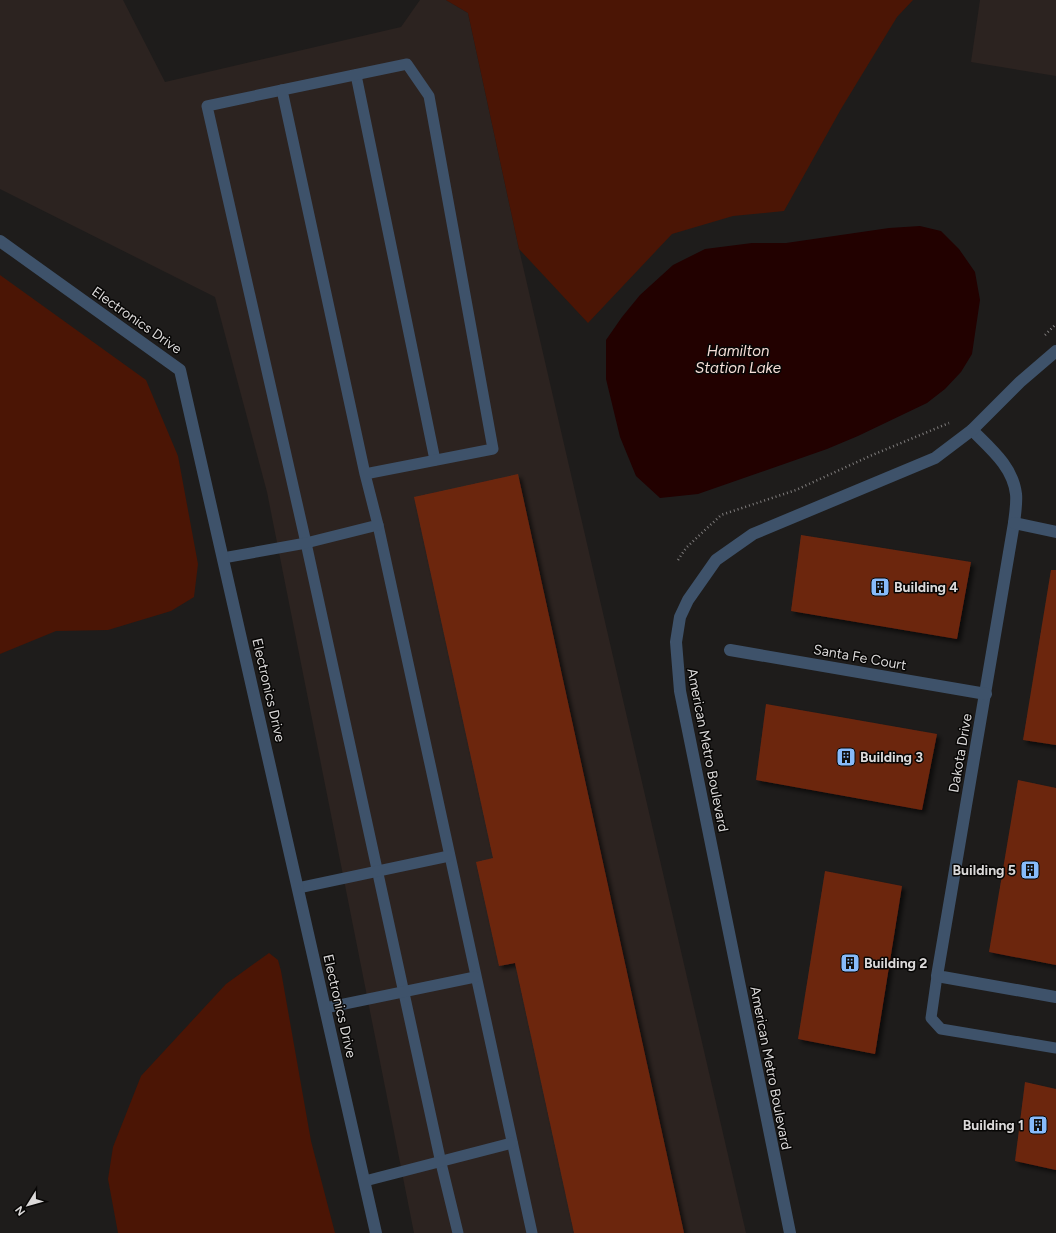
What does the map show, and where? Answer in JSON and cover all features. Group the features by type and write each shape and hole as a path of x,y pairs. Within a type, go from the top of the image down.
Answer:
{"street":[{"name":"Electronics Drive","path":"0,241 180,370 376,1233"},
{"name":"American Metro Boulevard","path":"790,1233 680,692 676,642 680,617 688,600 716,560 753,534 935,458 972,430 1020,382 1056,351"},
{"name":"Dakota Drive","path":"937,976 986,694 1014,523 1016,495 1010,472 998,455 972,430"},
{"path":"1014,523 1056,532"},
{"name":"Santa Fe Court","path":"730,650 986,694"},
{"path":"937,976 1056,997"}],"lane":[{"path":"365,474 493,449 429,96 407,64 207,106 306,543 441,1163 458,1233"},
{"path":"356,75 435,460"},
{"path":"282,90 532,1233"},
{"path":"223,558 306,543 378,525"},
{"path":"298,888 449,856"},
{"path":"325,1008 475,976"},
{"path":"937,976 931,1018 941,1029 1056,1048"},
{"path":"365,1181 441,1163 512,1143"}],"path":[{"path":"1045,336 1056,324"},
{"path":"678,560 686,548 721,515 796,490 870,456 952,422"}],"shaded area":[{"path":"0,0 123,0 165,82 401,27 420,0 446,0 468,13 519,249 746,1233 414,1233 267,492 215,297 0,189"},
{"path":"446,0 913,0 897,17 841,109 784,211 733,216 672,234 588,323 519,249 468,13"},
{"path":"980,0 1056,0 1056,76 971,62"},
{"path":"0,275 146,380 178,456 198,564 194,597 171,611 108,630 56,631 0,654"},
{"path":"269,953 278,960 281,971 311,1141 335,1233 118,1233 108,1179 113,1147 141,1076 226,984"}],"water":[{"name":"Hamilton Station Lake","path":"920,226 941,231 959,249 975,272 980,300 972,354 961,372 945,389 927,403 858,436 827,449 698,494 660,498 636,476 620,437 606,379 606,340 640,295 673,265 705,249 752,243 786,243 889,228"}],"building":[{"path":"518,474 684,1233 574,1233 515,963 499,966 476,862 493,858 414,497"},
{"name":"Building 4","path":"801,535 971,562 957,639 791,611"},
{"path":"1051,570 1056,570 1056,745 1023,740"},
{"name":"Building 3","path":"766,704 937,734 922,810 756,780"},
{"name":"Building 5","path":"1018,780 1056,788 1056,965 989,952"},
{"name":"Building 2","path":"825,871 902,886 875,1054 798,1039"},
{"name":"Building 1","path":"1025,1082 1056,1089 1056,1170 1015,1161"}],"place":[{"name":"Building 4","path":"880,587"},
{"name":"Building 3","path":"846,757"},
{"name":"Building 5","path":"1030,870"},
{"name":"Building 2","path":"850,963"},
{"name":"Building 1","path":"1038,1125"}]}
